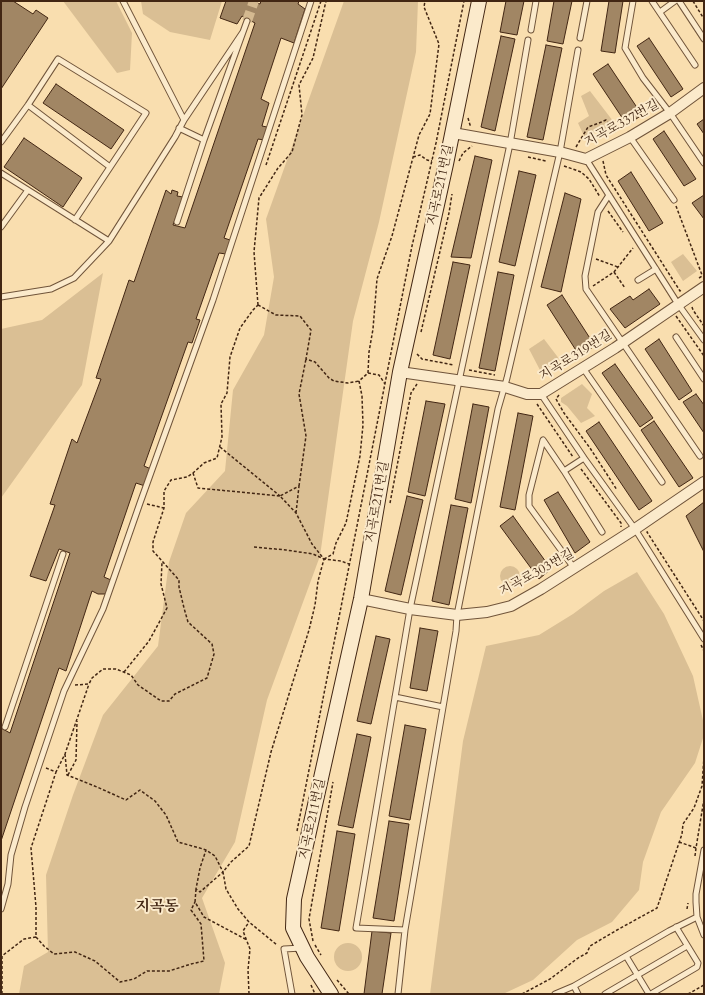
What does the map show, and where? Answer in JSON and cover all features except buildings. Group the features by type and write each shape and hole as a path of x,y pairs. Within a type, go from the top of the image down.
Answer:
{"main road":[{"name":"지곡로211번길","path":"333,993 307,957 293,928 294,899 361,599 400,372 479,1"}],"street":[{"name":"지곡로337번길","path":"452,133 560,152 586,159 630,137 670,113 704,88"},
{"name":"지곡로319번길","path":"400,372 505,387 527,394 541,394 623,342 704,287"},
{"name":"지곡로303번길","path":"361,599 410,609 457,614 487,612 511,606 541,589 635,529 704,482"}],"lane":[{"path":"123,1 184,120"},
{"path":"1,909 8,884 11,855 25,807 67,685 103,609 213,300 311,1"},
{"path":"530,30 536,1"},
{"path":"580,38 587,1"},
{"path":"633,1 625,48 643,78 670,113 704,163"},
{"path":"652,1 695,65"},
{"path":"660,12 675,1"},
{"path":"679,1 704,39"},
{"path":"177,222 204,140 247,21"},
{"path":"1,297 51,289 74,278 109,241 184,120 243,32"},
{"path":"405,930 356,928 410,609 510,144 528,40"},
{"path":"398,994 405,930 456,631 457,614 498,409 505,387 560,152 578,50"},
{"path":"1,142 28,105 58,59 146,113 75,220"},
{"path":"28,105 110,167"},
{"path":"179,128 204,140"},
{"path":"630,137 674,200"},
{"path":"586,159 678,304 704,340"},
{"path":"1,174 109,241"},
{"path":"1,226 28,190"},
{"path":"609,195 598,212 585,276 587,290 700,456"},
{"path":"638,280 656,269"},
{"path":"676,337 704,379"},
{"path":"583,368 662,482"},
{"path":"541,394 584,458 635,529 704,639"},
{"path":"574,568 529,506 529,495 543,440 602,532"},
{"path":"564,471 584,458"},
{"path":"5,727 63,554"},
{"path":"395,697 443,707"},
{"path":"704,850 696,894 697,917 704,935"},
{"path":"555,994 574,986 676,927 697,917"},
{"path":"626,956 650,994 697,967 698,963 676,927"},
{"path":"605,994 687,946"},
{"path":"292,994 284,949 302,948"},
{"path":"574,986 578,994"}],"path":[{"path":"264,170 321,1"},
{"path":"206,850 200,868 195,902 191,910 202,924 204,961 169,971 147,971 134,979 120,982 95,961 75,952 54,954 36,937 36,907 31,848 56,772 65,754 92,678 103,669 116,669 131,675 138,685 161,701 169,701 175,694 207,678 214,654 212,644 188,622 179,587 179,580 153,550 153,542 164,508 164,491 171,480 187,477 204,463 217,458 222,437 221,404 227,393 230,357 240,328 258,305 254,252 260,198 278,168 292,152 302,115 299,85 313,58 326,1"},
{"path":"306,359 315,362 329,378 334,381 348,383 359,381 368,373 377,279 392,236 419,135 430,114 439,44 424,7 425,1"},
{"path":"254,547 313,554 324,559 341,561 349,564 412,246 432,162 464,1"},
{"path":"693,1 704,18"},
{"path":"577,149 575,148 580,137 588,127 606,120 616,134"},
{"path":"456,166 463,153 467,150"},
{"path":"413,157 420,155 432,162"},
{"path":"527,157 546,161"},
{"path":"602,161 606,175 677,286 680,290 685,288"},
{"path":"564,166 581,172 600,197"},
{"path":"420,338 449,213 453,189"},
{"path":"674,200 702,276"},
{"path":"587,290 614,272 634,248"},
{"path":"589,256 618,267"},
{"path":"614,272 625,288"},
{"path":"258,305 276,315 300,316 311,330 299,394 306,436 296,513"},
{"path":"693,310 704,326"},
{"path":"418,350 417,354 422,360 454,365"},
{"path":"469,370 497,376"},
{"path":"368,373 380,375 385,384"},
{"path":"196,889 200,892 249,846 271,752 309,630 315,605 318,581 324,559 333,554 336,543 346,523 360,456 363,425 362,396 359,381"},
{"path":"389,507 411,393 414,386 419,382"},
{"path":"561,392 556,399 564,413 590,448 620,495"},
{"path":"536,404 573,457"},
{"path":"220,447 280,496 296,513 312,544 324,559"},
{"path":"581,469 621,523 621,531"},
{"path":"193,473 198,488 280,496 299,486"},
{"path":"140,503 164,508"},
{"path":"647,532 704,621"},
{"path":"124,672 149,640 167,608 161,584 162,562"},
{"path":"67,685 89,684"},
{"path":"68,776 76,760 77,719"},
{"path":"65,754 68,776"},
{"path":"522,994 550,979 587,953 590,946 657,908 682,834 683,824 694,808 702,786 704,757"},
{"path":"39,766 56,772"},
{"path":"68,776 126,800 140,790 155,801 162,810 178,842 206,850 215,856 223,872 226,889 238,909 249,922 273,943 284,949"},
{"path":"323,960 313,941 309,919 333,782"},
{"path":"679,842 696,848 704,799"},
{"path":"195,902 204,917 247,940"},
{"path":"249,922 243,931 250,949 248,970 249,994"},
{"path":"2,994 2,956 24,939 36,937"},
{"path":"334,978 349,994"},
{"path":"308,980 315,994"},
{"path":"688,994 704,985"}],"shaded area":[{"path":"63,1 116,1 132,33 130,70 117,73"},
{"path":"141,1 222,1 210,40 170,32 143,14"},
{"path":"344,1 418,1 416,52 379,222 353,321 320,556 267,700 235,842 202,898 225,963 219,994 19,994 24,966 48,952 46,875 73,795 103,715 158,646 169,562 186,513 225,471 233,390 264,335 274,277 266,219"},
{"path":"590,91 616,125 606,135 602,128 585,138 578,123 589,116 581,96"},
{"path":"683,254 697,271 683,281 671,262"},
{"path":"103,273 82,385 1,498 1,329 42,320"},
{"path":"544,339 560,360 541,372 529,349"},
{"path":"582,384 592,394 587,408 595,416 581,423 567,406 561,402 561,398"},
{"path":"510,566 517,569 520,576 517,583 510,586 503,583 500,576 503,569"},
{"path":"637,572 664,614 693,676 704,725 704,735 695,763 661,812 643,862 639,890 612,922 577,940 533,980 503,994 430,994 463,741 486,646 539,635 573,614 604,591"},
{"path":"348,943 358,947 362,957 358,967 348,971 338,967 334,957 338,947"}],"tunnel":[{"path":"247,21 254,1"}],"district":[{"name":"지곡동","path":"157,908"}]}
